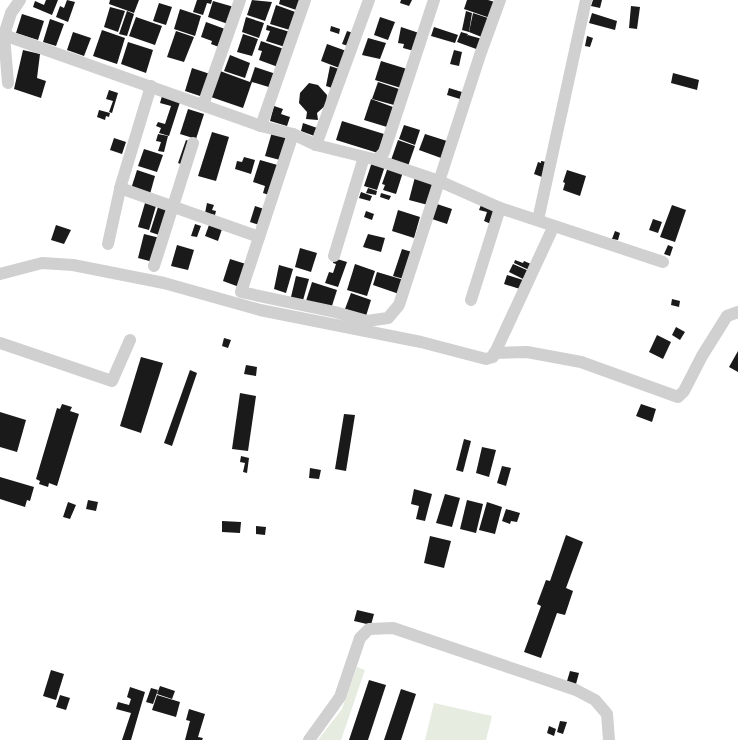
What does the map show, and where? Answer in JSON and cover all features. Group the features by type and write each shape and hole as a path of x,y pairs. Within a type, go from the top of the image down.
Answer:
{"street":[{"path":"8,83 4,36 12,13 20,0"},
{"path":"203,105 240,0"},
{"path":"261,126 305,0"},
{"path":"316,145 369,0"},
{"path":"376,160 384,152 434,0"},
{"path":"293,134 241,292 335,312 367,321 388,318 399,305 438,181 500,0"},
{"path":"538,220 586,0"},
{"path":"4,36 151,86 261,126 293,134 316,145 376,160 438,181 500,208 663,262"},
{"path":"108,244 120,188 151,86"},
{"path":"154,266 193,143"},
{"path":"334,256 364,157"},
{"path":"120,188 260,237"},
{"path":"471,300 500,208"},
{"path":"0,274 42,263 73,264 164,283 260,310 421,342 486,359 492,357 551,232"},
{"path":"494,353 527,352 581,362 678,397 684,391 702,356 727,316 734,312 738,312"},
{"path":"0,343 112,381 130,340"},
{"path":"309,740 340,697 360,638 369,629 393,628 576,690 595,700 608,714 609,740"}],"shaded area":[{"path":"357,667 365,670 341,740 318,740 342,709"},
{"path":"434,703 492,716 486,740 425,740"}],"building":[{"path":"46,0 58,0 52,15 33,7 35,1 44,5"},
{"path":"67,0 75,2 68,22 56,17 60,6 64,8"},
{"path":"110,0 139,0 134,13 109,4"},
{"path":"197,0 212,0 211,4 207,3 203,15 193,12"},
{"path":"252,0 272,2 265,21 247,15"},
{"path":"280,0 303,0 299,11 279,4"},
{"path":"401,0 412,0 409,6 400,3"},
{"path":"467,0 488,0 495,2 490,18 464,9"},
{"path":"593,0 602,0 600,8 591,6"},
{"path":"213,1 234,7 228,24 208,17"},
{"path":"159,3 172,7 166,25 153,21"},
{"path":"276,5 298,13 293,31 270,24"},
{"path":"631,6 640,7 637,29 629,28"},
{"path":"110,7 125,11 118,32 104,27"},
{"path":"180,9 201,16 195,36 174,29"},
{"path":"127,11 134,14 127,36 119,34"},
{"path":"466,11 472,13 469,32 462,30"},
{"path":"473,13 491,19 484,38 469,32"},
{"path":"592,13 617,21 615,30 589,23"},
{"path":"22,14 44,21 38,40 16,33"},
{"path":"136,17 162,26 155,45 129,36"},
{"path":"246,17 264,23 259,38 242,32"},
{"path":"380,17 395,22 388,40 374,35"},
{"path":"50,19 64,24 56,46 43,42"},
{"path":"206,22 225,29 219,47 211,44 212,41 201,37"},
{"path":"267,25 290,32 285,47 266,41 270,31 266,30"},
{"path":"331,26 340,29 339,34 330,31"},
{"path":"401,27 419,33 414,51 403,48 404,44 398,43"},
{"path":"434,27 458,35 455,43 431,36"},
{"path":"102,30 125,38 117,64 93,56"},
{"path":"176,31 194,37 184,62 167,57"},
{"path":"347,31 353,33 348,46 342,44"},
{"path":"73,32 91,38 84,56 67,50"},
{"path":"461,32 468,34 467,36 482,39 479,50 457,42"},
{"path":"243,34 258,39 252,56 237,52"},
{"path":"587,36 593,38 590,47 585,46"},
{"path":"368,38 386,43 380,59 362,55"},
{"path":"261,41 284,49 278,67 259,60 262,51 258,50"},
{"path":"128,42 153,50 146,73 121,64"},
{"path":"327,44 349,52 342,69 321,61"},
{"path":"23,50 40,54 37,78 46,81 41,98 14,89"},
{"path":"454,50 462,52 459,66 450,64"},
{"path":"230,55 250,63 245,78 224,71"},
{"path":"381,61 407,69 401,88 375,80"},
{"path":"330,66 342,70 335,89 326,86"},
{"path":"255,67 276,74 272,88 252,82 243,108 211,97 220,71 250,82"},
{"path":"192,68 210,74 203,97 185,91"},
{"path":"673,73 699,80 697,90 671,83"},
{"path":"378,82 399,89 394,105 372,99"},
{"path":"309,83 318,85 327,95 326,105 317,113 318,120 306,119 307,112 299,103 300,93"},
{"path":"449,88 462,92 460,99 447,95"},
{"path":"109,90 118,93 112,113 109,112 113,101 106,99"},
{"path":"162,96 180,102 169,136 159,133 161,128 156,126 158,122 165,124 171,106 160,103"},
{"path":"371,99 393,107 387,127 364,120"},
{"path":"274,106 283,109 281,114 290,117 287,126 270,121"},
{"path":"188,109 204,114 196,139 180,134"},
{"path":"99,110 110,113 109,117 106,116 105,120 97,117"},
{"path":"342,121 384,134 378,153 336,140"},
{"path":"303,123 320,129 317,137 301,131"},
{"path":"404,125 420,130 415,145 399,139"},
{"path":"212,132 229,137 216,181 198,176"},
{"path":"272,132 288,137 280,160 265,156"},
{"path":"158,134 168,136 164,152 158,151 161,142 156,141"},
{"path":"425,134 447,141 441,158 419,150"},
{"path":"114,138 126,142 122,154 110,150"},
{"path":"186,140 191,142 183,165 178,163"},
{"path":"398,140 415,146 407,169 390,163"},
{"path":"144,149 163,155 157,172 138,166"},
{"path":"244,157 255,160 251,174 235,169 237,161 242,162"},
{"path":"260,160 281,166 272,196 263,193 265,186 253,182"},
{"path":"541,161 547,162 542,177 534,174 538,162 541,163"},
{"path":"372,162 385,166 377,190 364,186"},
{"path":"388,167 403,172 396,194 383,190 385,185 382,184"},
{"path":"137,170 155,176 150,194 131,189"},
{"path":"567,170 586,176 580,196 563,190 565,183 563,182"},
{"path":"415,177 435,183 428,205 409,200"},
{"path":"368,188 377,191 376,195 366,193"},
{"path":"361,192 372,196 370,201 359,198"},
{"path":"381,193 391,196 389,200 380,197"},
{"path":"145,203 156,206 149,230 138,227"},
{"path":"207,203 214,205 212,210 216,211 215,215 205,213"},
{"path":"159,204 168,207 159,235 150,232"},
{"path":"437,204 452,209 447,224 432,219"},
{"path":"481,205 496,209 491,224 484,221 487,212 479,210"},
{"path":"672,205 686,210 675,242 660,237"},
{"path":"255,206 264,209 259,225 250,222"},
{"path":"398,210 420,217 414,238 392,231"},
{"path":"366,211 374,214 372,220 364,217"},
{"path":"653,219 662,222 658,233 649,230"},
{"path":"195,224 201,226 197,237 191,236"},
{"path":"56,225 71,230 64,244 51,240"},
{"path":"209,225 222,229 218,241 205,236"},
{"path":"615,231 620,233 618,240 612,239"},
{"path":"144,234 160,238 153,262 138,258"},
{"path":"368,234 385,238 381,252 363,247"},
{"path":"177,245 194,250 188,270 171,266"},
{"path":"668,245 673,247 670,256 664,254"},
{"path":"300,248 317,253 311,272 295,267"},
{"path":"402,249 412,252 404,279 393,276"},
{"path":"334,258 347,262 338,287 325,283 329,272 333,273 336,264 333,263"},
{"path":"230,259 249,265 242,288 223,281"},
{"path":"515,260 523,263 524,261 531,264 529,270 514,263"},
{"path":"355,264 375,271 367,296 347,290"},
{"path":"513,264 529,271 525,280 509,272"},
{"path":"279,265 293,269 286,293 274,289"},
{"path":"377,272 404,280 399,294 373,285"},
{"path":"507,275 523,280 520,289 504,284"},
{"path":"296,276 309,279 302,304 290,301"},
{"path":"312,282 337,290 331,309 306,301"},
{"path":"351,293 371,300 366,316 345,309"},
{"path":"672,299 680,301 679,307 671,305"},
{"path":"676,327 685,332 680,340 672,335"},
{"path":"657,335 671,342 663,359 649,352"},
{"path":"224,338 231,340 228,348 222,346"},
{"path":"738,351 738,372 729,367"},
{"path":"141,357 163,363 141,433 120,426"},
{"path":"246,365 257,367 256,376 244,374"},
{"path":"190,370 197,373 172,446 164,443"},
{"path":"240,393 256,396 248,451 232,449"},
{"path":"62,404 72,407 70,411 79,414 57,486 49,483 48,487 39,484 40,481 36,479 57,408 60,409"},
{"path":"641,404 656,409 652,422 636,416"},
{"path":"0,412 26,420 17,452 0,447"},
{"path":"344,414 355,415 346,471 335,469"},
{"path":"464,439 471,441 463,472 456,470"},
{"path":"482,447 496,450 489,477 476,473"},
{"path":"241,456 249,458 247,473 243,472 245,463 240,462"},
{"path":"502,466 511,468 506,486 497,483"},
{"path":"310,468 321,470 319,479 309,478"},
{"path":"0,477 34,487 30,501 27,500 25,507 0,499"},
{"path":"414,489 432,494 425,521 416,519 419,506 411,504"},
{"path":"445,494 460,498 452,527 436,523"},
{"path":"88,500 98,502 96,511 86,509"},
{"path":"467,500 483,504 476,533 460,529"},
{"path":"68,502 76,505 70,519 63,517"},
{"path":"487,502 502,507 495,534 479,530"},
{"path":"506,509 520,513 517,522 511,521 510,524 502,521"},
{"path":"222,521 241,522 240,533 222,532"},
{"path":"256,526 266,527 265,535 256,534"},
{"path":"566,535 583,542 566,588 573,591 565,615 557,613 541,658 524,652 541,606 537,604 546,580 550,581"},
{"path":"430,536 451,541 444,568 424,563"},
{"path":"357,610 374,614 371,625 354,621"},
{"path":"51,670 64,674 56,700 43,696"},
{"path":"570,671 579,673 576,684 567,681"},
{"path":"369,680 386,685 368,740 349,740"},
{"path":"160,686 175,691 172,699 157,694"},
{"path":"130,687 145,692 131,740 122,740 131,713 116,709 118,702 129,705 131,699 127,697"},
{"path":"151,688 158,690 153,704 146,702"},
{"path":"401,689 416,694 401,740 384,740"},
{"path":"60,695 70,698 66,710 56,707"},
{"path":"157,695 180,702 176,717 152,710"},
{"path":"189,709 205,714 198,737 203,738 202,740 185,740 190,721 186,720"},
{"path":"560,721 567,722 563,734 557,732"},
{"path":"549,726 556,729 554,736 547,733"}]}
